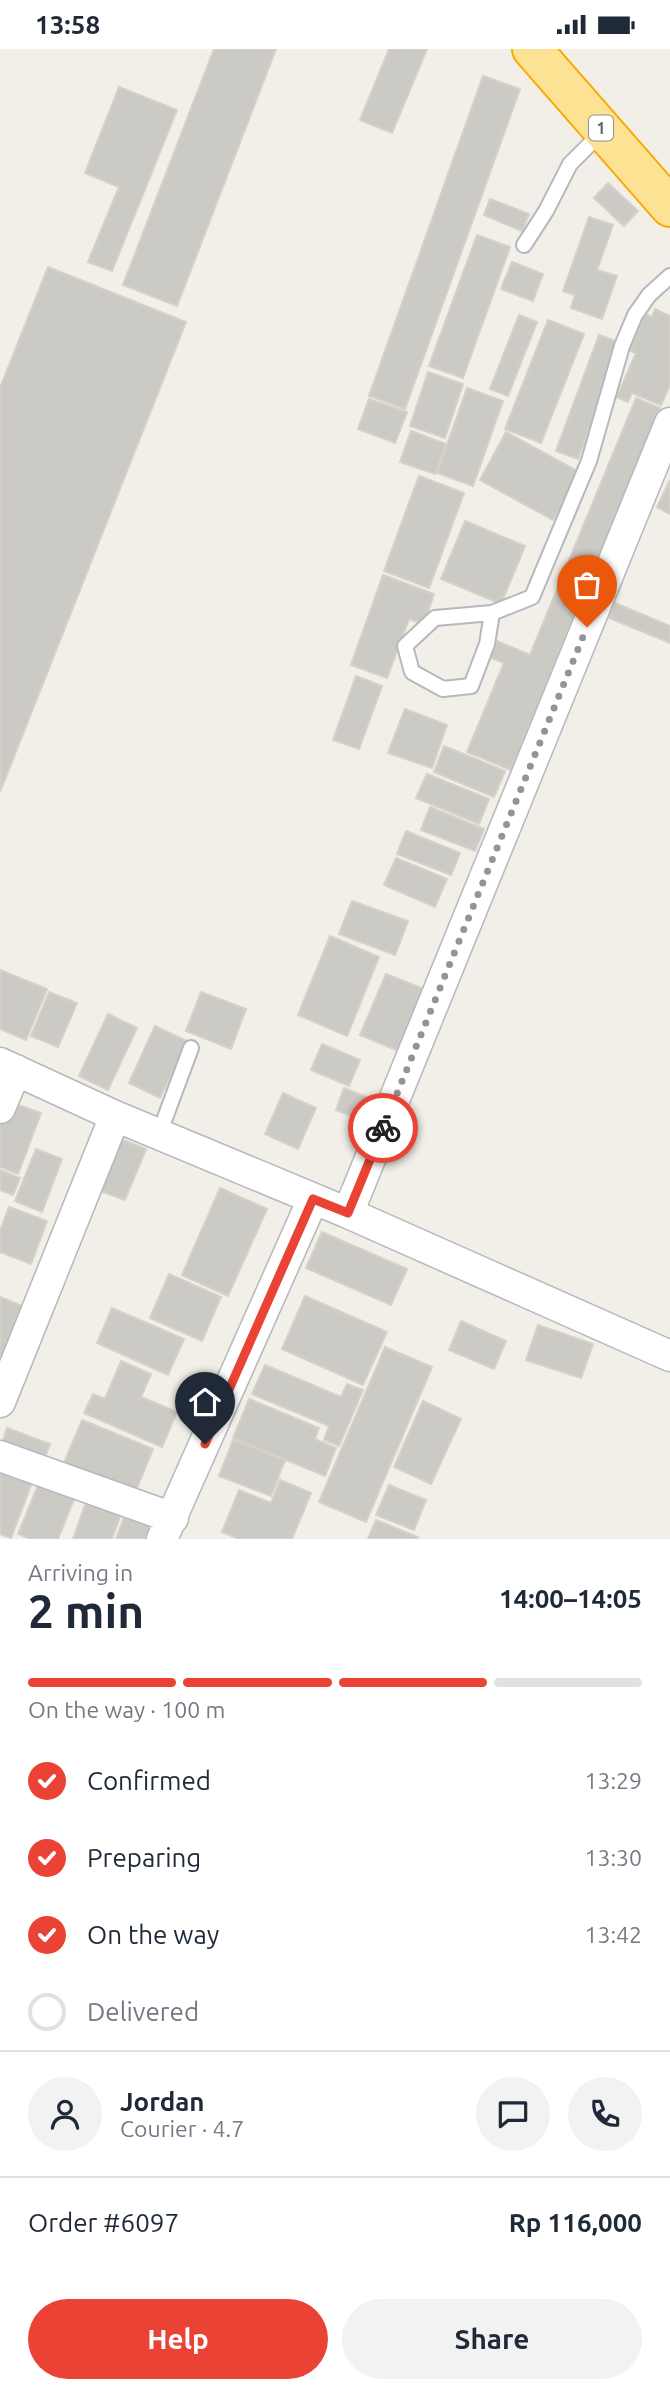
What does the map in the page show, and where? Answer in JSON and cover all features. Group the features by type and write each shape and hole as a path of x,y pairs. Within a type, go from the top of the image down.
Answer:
{"highway":[{"name":"1","path":"532,49 670,207"},
{"name":"1","path":"561,49 670,173"}],"street":[{"path":"348,1213 670,423"},
{"path":"0,1108 8,1066 115,1116 348,1213 670,1356"},
{"path":"0,1402 115,1116"},
{"path":"0,1456 167,1528 313,1199"}],"lane":[{"path":"524,244 546,211 570,164 604,130"},
{"path":"492,613 488,643 471,686 443,689 412,672 405,646 435,618 492,613 531,597 589,461 622,346 635,315 649,295 670,275"},
{"path":"159,1134 191,1048"}],"building":[{"path":"214,49 276,49 177,306 123,285"},
{"path":"389,49 427,49 392,133 360,120"},
{"path":"483,76 520,89 405,409 369,396"},
{"path":"119,87 177,110 112,271 88,262 119,187 85,173"},
{"path":"608,183 638,211 624,226 594,198"},
{"path":"490,199 529,214 522,231 484,215"},
{"path":"589,217 613,225 597,270 617,276 602,319 571,308 575,295 563,291"},
{"path":"477,235 510,247 463,378 429,366"},
{"path":"512,262 543,274 533,301 501,289"},
{"path":"48,267 186,322 0,792 0,388"},
{"path":"655,309 670,316 670,385 661,405 632,393 628,402 617,397 636,353 630,351 645,314 652,317"},
{"path":"519,315 537,322 508,396 490,389"},
{"path":"548,320 584,334 541,443 505,429"},
{"path":"599,335 621,343 578,459 556,451"},
{"path":"428,372 463,384 445,438 410,426"},
{"path":"467,388 503,401 473,486 437,473"},
{"path":"636,398 660,408 511,770 467,752 504,663 491,658 497,641 530,655"},
{"path":"369,399 407,412 395,443 358,429"},
{"path":"411,431 446,444 435,474 400,462"},
{"path":"506,432 579,472 553,520 480,480"},
{"path":"419,476 464,493 429,588 384,571"},
{"path":"670,480 670,514 657,507"},
{"path":"465,521 525,546 501,604 441,579"},
{"path":"383,575 434,594 424,624 409,619 387,678 351,665"},
{"path":"615,603 670,626 670,643 609,618"},
{"path":"356,676 382,686 359,749 333,740"},
{"path":"405,709 447,725 432,768 388,753"},
{"path":"444,746 505,771 494,797 434,772"},
{"path":"427,774 489,799 479,824 416,798"},
{"path":"430,807 484,829 475,851 421,830"},
{"path":"406,831 460,853 451,875 397,854"},
{"path":"396,858 447,879 435,907 384,885"},
{"path":"352,901 408,921 395,955 339,934"},
{"path":"330,936 379,957 347,1036 298,1015"},
{"path":"0,970 47,989 26,1040 0,1029"},
{"path":"386,974 424,989 398,1051 360,1035"},
{"path":"49,992 77,1003 58,1047 31,1036"},
{"path":"201,992 246,1009 231,1049 186,1031"},
{"path":"108,1014 137,1028 108,1090 79,1076"},
{"path":"155,1026 187,1041 160,1098 129,1083"},
{"path":"322,1044 360,1060 349,1086 311,1070"},
{"path":"344,1088 379,1102 370,1123 336,1110"},
{"path":"283,1093 316,1108 298,1149 265,1134"},
{"path":"5,1100 41,1113 18,1174 0,1167 0,1112"},
{"path":"116,1137 146,1149 125,1200 95,1189"},
{"path":"36,1149 62,1159 42,1212 15,1201"},
{"path":"0,1170 20,1178 13,1195 0,1190"},
{"path":"220,1188 267,1209 228,1296 182,1275"},
{"path":"9,1207 47,1221 31,1264 0,1252 0,1231"},
{"path":"322,1232 407,1269 391,1305 306,1268"},
{"path":"169,1274 221,1297 202,1341 150,1318"},
{"path":"305,1296 387,1332 363,1385 282,1349"},
{"path":"0,1297 25,1307 0,1363"},
{"path":"112,1308 184,1339 168,1375 97,1343"},
{"path":"461,1321 506,1341 494,1369 449,1350"},
{"path":"538,1325 593,1344 581,1378 526,1360"},
{"path":"385,1347 432,1367 366,1522 319,1502"},
{"path":"121,1361 151,1374 141,1397 177,1412 162,1447 84,1413 93,1394 105,1399"},
{"path":"265,1365 341,1397 347,1384 363,1390 339,1446 324,1440 329,1426 252,1394"},
{"path":"249,1399 319,1428 315,1439 336,1448 325,1476 233,1438"},
{"path":"423,1401 461,1419 431,1484 394,1467"},
{"path":"82,1420 153,1449 135,1493 64,1463"},
{"path":"7,1428 50,1444 42,1465 0,1450"},
{"path":"233,1440 285,1460 271,1496 219,1476"},
{"path":"0,1464 34,1477 11,1538 0,1534"},
{"path":"41,1478 77,1492 58,1539 31,1539 18,1534"},
{"path":"280,1480 311,1493 292,1539 239,1539 222,1532 239,1490 271,1503"},
{"path":"389,1485 426,1500 414,1530 376,1515"},
{"path":"87,1499 122,1511 112,1539 73,1539"},
{"path":"126,1512 151,1521 145,1539 116,1539"},
{"path":"376,1520 418,1537 368,1539"}],"way so far":[{"path":"383,1128 587,627"}],"route":[{"path":"205,1444 313,1199 348,1213 383,1128"}]}
